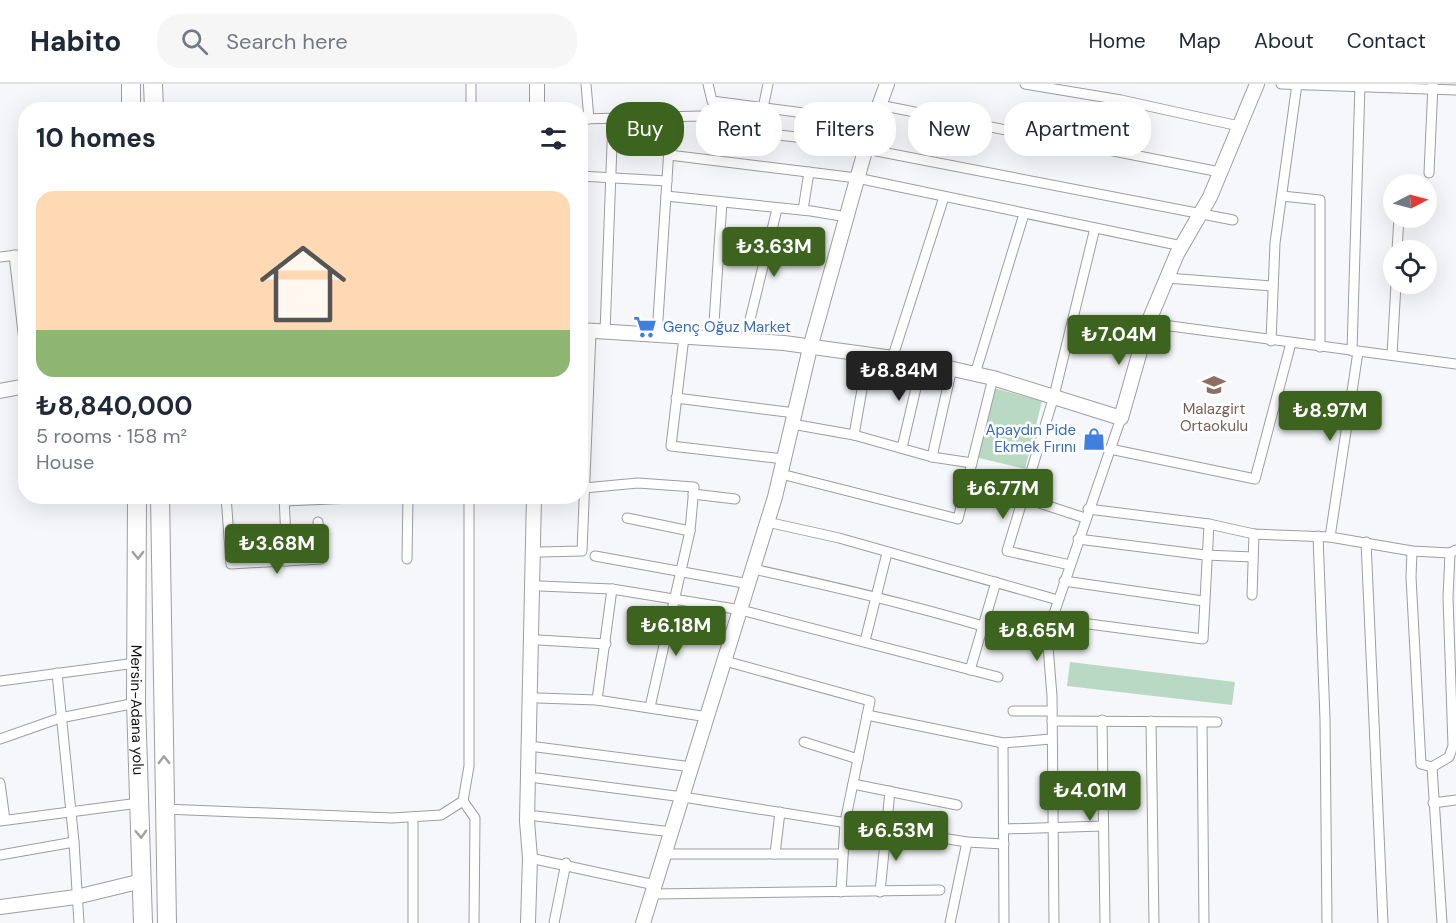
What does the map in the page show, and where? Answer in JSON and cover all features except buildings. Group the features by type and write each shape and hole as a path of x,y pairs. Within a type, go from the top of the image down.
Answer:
{"highway":[{"path":"131,84 131,102"},
{"path":"153,84 154,102"},
{"name":"Mersin-Adana yolu","path":"137,504 136,703 143,923"},
{"name":"Mersin-Adana yolu","path":"160,504 167,923"}],"main road":[{"path":"527,84 528,102"},
{"path":"537,84 537,102"},
{"path":"880,102 887,84"},
{"path":"592,331 784,343 922,362 993,378 1121,418 1148,323 1182,246 1220,172 1257,84"},
{"path":"644,923 781,474 810,348 864,156"},
{"path":"0,390 18,387"},
{"path":"530,858 527,821 534,504"},
{"path":"528,923 530,858 536,816 541,504"},
{"path":"0,906 76,897 142,881"}],"street":[{"path":"471,84 471,102"},
{"path":"585,102 586,84"},
{"path":"708,84 712,101 719,102"},
{"path":"764,102 768,84"},
{"path":"1026,84 1120,100 1239,126"},
{"path":"1281,84 1433,86 1456,90"},
{"path":"1271,341 1275,243 1298,84"},
{"path":"1330,537 1355,351 1360,85"},
{"path":"1429,173 1433,86"},
{"path":"896,108 1220,172"},
{"path":"684,117 702,116 708,127 794,138"},
{"path":"588,119 606,118"},
{"path":"896,153 1233,220"},
{"path":"588,410 592,331 612,156"},
{"path":"657,335 669,156"},
{"path":"677,156 858,178 1182,246"},
{"path":"803,210 809,172"},
{"path":"588,177 667,181"},
{"path":"666,196 803,210 847,217"},
{"path":"1282,196 1320,200 1320,347"},
{"path":"892,359 944,197"},
{"path":"713,338 722,202"},
{"path":"745,340 777,209"},
{"path":"975,374 1024,214"},
{"path":"1070,565 1008,551 1054,396 1095,228"},
{"path":"14,255 18,289"},
{"path":"0,257 18,255"},
{"path":"1167,278 1273,286"},
{"path":"1392,355 1395,294"},
{"path":"1148,323 1456,364"},
{"path":"684,337 671,446 784,459"},
{"path":"1110,449 1255,479 1291,343"},
{"path":"854,435 868,355"},
{"path":"902,448 922,362"},
{"path":"932,457 952,368"},
{"path":"781,474 958,519 993,378"},
{"path":"676,398 793,418 932,457 972,463"},
{"path":"1054,923 1052,716 1047,634 1121,418"},
{"path":"588,488 638,483 694,486 690,531 650,707"},
{"path":"693,494 735,499"},
{"path":"1024,498 1087,514 1209,524 1254,534 1330,537 1412,551 1453,551 1448,597 1452,746 1449,757 1432,767 1420,764 1411,577 1412,551"},
{"path":"227,504 231,564 321,560 318,522"},
{"path":"284,504 287,561"},
{"path":"407,559 408,504"},
{"path":"164,809 413,816 441,815 462,801 469,766 469,504"},
{"path":"540,552 582,551 583,504"},
{"path":"627,518 690,531"},
{"path":"767,522 838,538 1058,600"},
{"path":"1051,619 1203,639 1205,555 1209,524"},
{"path":"1252,594 1254,534"},
{"path":"1318,536 1325,719 1328,923"},
{"path":"1078,539 1205,555 1253,557"},
{"path":"1366,543 1383,923"},
{"path":"866,641 879,597 887,553"},
{"path":"595,556 749,584"},
{"path":"753,569 879,597 982,625 1049,647"},
{"path":"1064,581 1203,601"},
{"path":"970,670 996,582"},
{"path":"540,585 612,589 741,610 998,677"},
{"path":"597,700 612,589"},
{"path":"539,640 606,644"},
{"path":"725,661 870,701 845,822 841,892"},
{"path":"0,681 136,663"},
{"path":"57,673 74,842 79,923"},
{"path":"538,698 597,700 708,717"},
{"path":"0,739 60,718 136,703"},
{"path":"1013,711 1102,720 1216,722"},
{"path":"867,715 1003,743 1051,739"},
{"path":"1102,720 1105,923"},
{"path":"1151,721 1154,923"},
{"path":"1202,722 1204,923"},
{"path":"804,742 858,759"},
{"path":"1003,743 1004,923"},
{"path":"537,747 692,767"},
{"path":"1432,767 1442,923"},
{"path":"537,778 683,797 967,842 1004,844"},
{"path":"0,783 2,820 139,803"},
{"path":"853,784 957,805"},
{"path":"880,892 890,791"},
{"path":"1433,803 1456,800"},
{"path":"462,801 475,818 474,923"},
{"path":"775,854 780,812"},
{"path":"413,816 413,923"},
{"path":"536,816 672,832"},
{"path":"1005,829 1103,826"},
{"path":"0,855 74,842"},
{"path":"950,923 967,842"},
{"path":"664,854 843,854"},
{"path":"530,858 566,863 654,890 841,892 940,890"},
{"path":"554,923 566,863"}],"green space":[{"path":"994,388 1042,401 1025,469 975,457"},
{"path":"1070,662 1235,682 1232,705 1067,686"}],"place":[{"name":"Genç Oğuz Market","path":"645,327"},
{"name":"Malazgirt Ortaokulu","path":"1214,385"},
{"name":"Apaydın Pide Ekmek Fırını","path":"1094,439"}]}
